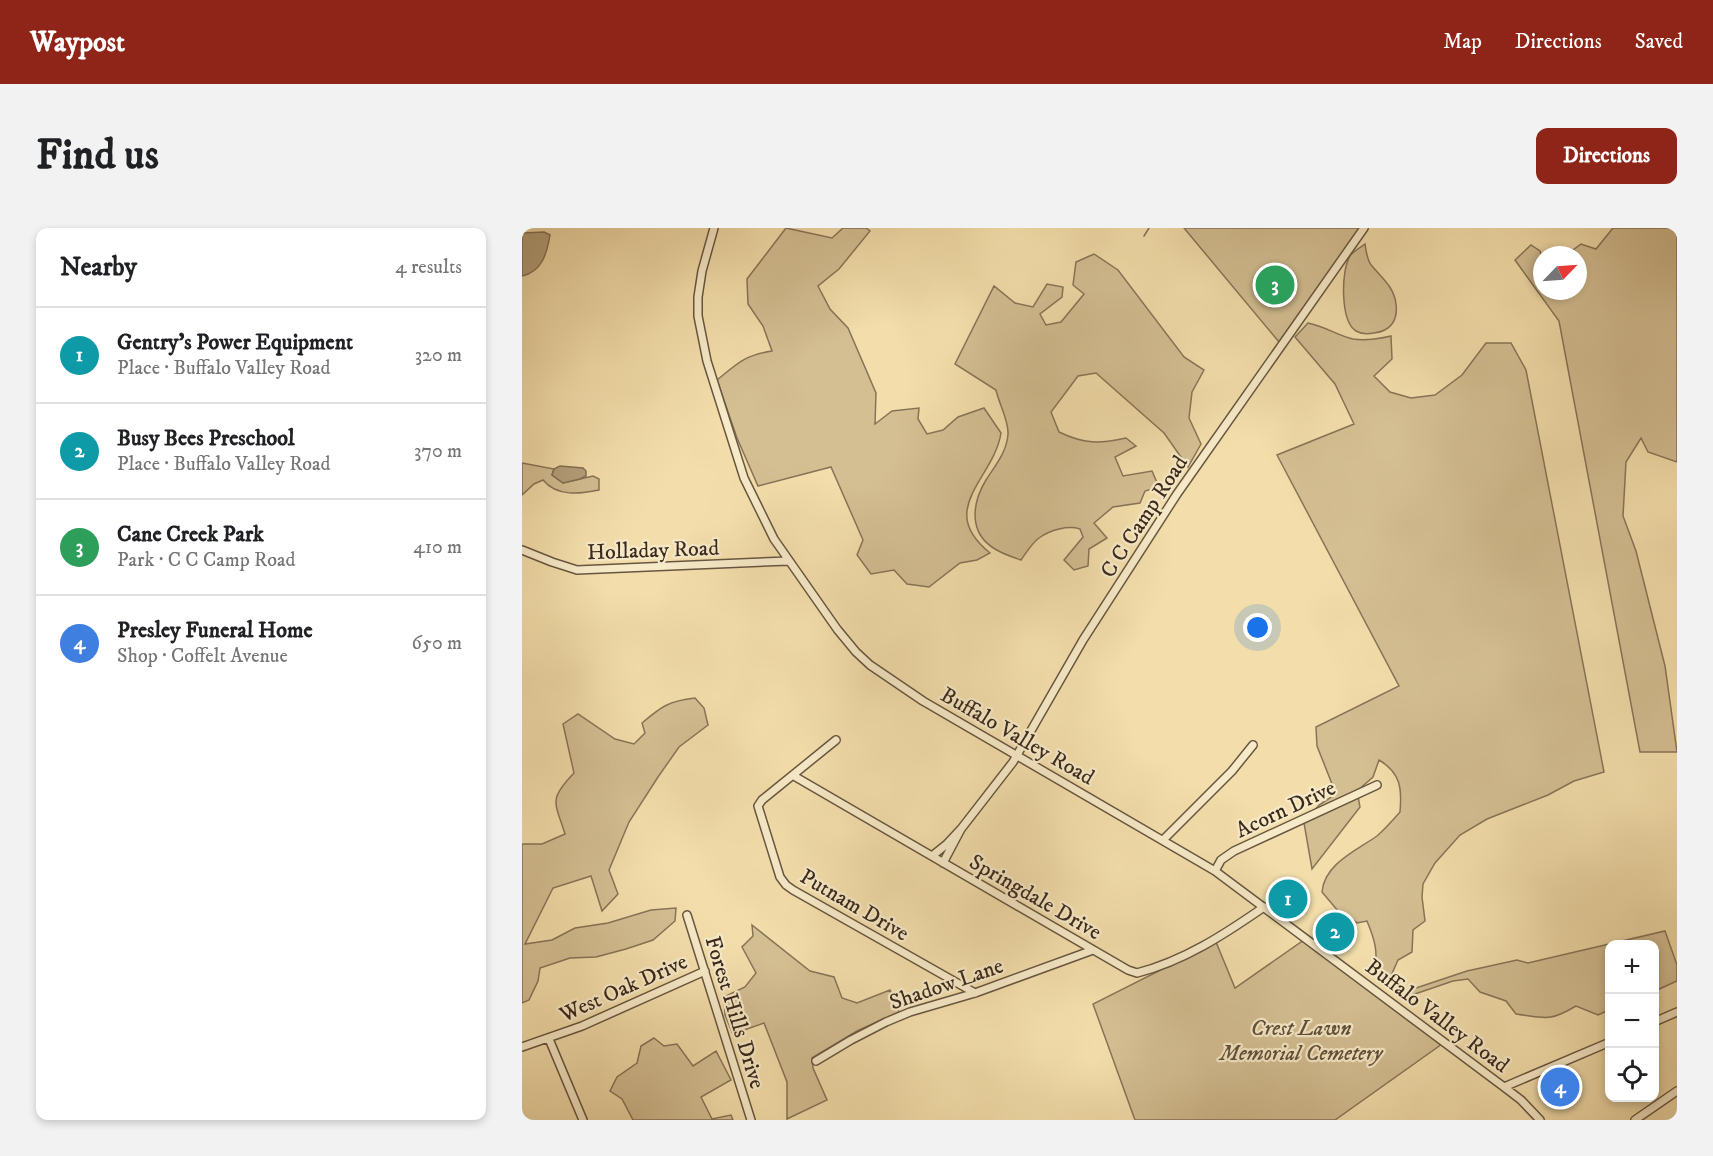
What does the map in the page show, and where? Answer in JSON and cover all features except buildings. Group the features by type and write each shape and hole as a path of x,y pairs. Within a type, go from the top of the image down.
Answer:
{"street":[{"name":"Buffalo Valley Road","path":"714,228 702,271 698,316 701,336 744,478 759,511 788,561 837,629 870,665 899,686 1215,872 1521,1100 1539,1120"},
{"name":"C C Camp Road","path":"961,829 1006,772 1083,640 1177,494 1364,228"},
{"name":"Holladay Road","path":"522,550 577,570 788,561"},
{"name":"Putnam Drive","path":"836,740 762,800 758,806 780,877 786,885 975,993"},
{"path":"1163,840 1232,771 1253,745"},
{"name":"Springdale Drive","path":"794,776 1093,950 1137,973 1208,944 1264,907"},
{"name":"Acorn Drive","path":"1215,872 1221,860 1234,851 1377,785"},
{"path":"932,856 961,829"},
{"path":"944,863 961,829"},
{"name":"Forest Hills Drive","path":"687,915 751,1120"},
{"name":"Shadow Lane","path":"816,1061 851,1040 910,1012 975,993 1093,950"},
{"name":"West Oak Drive","path":"522,1047 604,1017 705,971"},
{"path":"1659,1020 1677,1012"},
{"path":"549,1039 583,1120"},
{"path":"1504,1087 1605,1044"},
{"path":"1635,1120 1677,1091"}],"green space":[{"path":"786,228 832,238 843,228 866,228 870,231 839,269 818,286 830,309 848,328 876,393 875,424 892,411 919,408 918,419 927,434 943,430 958,417 984,408 1001,433 996,450 967,508 968,522 974,537 990,553 977,560 960,563 929,587 907,584 894,570 871,574 857,555 863,540 831,467 758,486 737,438 717,380 742,361 772,351 763,326 748,304 747,279"},
{"path":"1184,228 1360,228 1279,342"},
{"path":"1613,228 1677,228 1677,462 1648,452 1641,438 1626,462 1623,516 1636,551 1665,666 1677,752 1640,752 1559,321 1544,300 1587,300 1587,246 1596,249"},
{"path":"1365,244 1370,264 1393,293 1396,310 1394,320 1389,327 1370,334 1358,332 1351,325 1347,317 1344,295 1347,263 1351,254"},
{"path":"1531,245 1533,246 1533,285 1515,260"},
{"path":"1094,254 1118,270 1184,357 1204,370 1192,392 1189,418 1201,444 1188,467 1164,433 1096,373 1078,376 1051,412 1059,432 1092,442 1126,438 1136,446 1115,457 1123,476 1152,471 1159,487 1145,491 1140,503 1113,507 1094,523 1107,538 1089,549 1088,566 1074,570 1064,560 1083,537 1080,529 1065,528 1043,535 1021,560 995,549 980,535 975,517 978,498 1003,453 1008,429 996,390 955,364 994,286 1015,303 1033,307 1047,284 1063,287 1062,297 1040,314 1046,325 1061,322 1084,294 1073,285 1076,262"},
{"path":"1308,323 1353,339 1391,336 1392,359 1374,376 1390,392 1411,398 1435,395 1462,375 1486,343 1511,343 1526,370 1604,772 1574,781 1548,795 1487,819 1460,835 1435,863 1423,884 1425,921 1413,930 1412,952 1398,960 1390,978 1374,971 1375,945 1367,921 1357,923 1338,911 1322,892 1324,882 1335,866 1351,852 1377,836 1400,812 1401,796 1396,776 1379,760 1373,777 1357,791 1360,807 1312,869 1304,823 1319,805 1336,794 1317,746 1316,727 1399,686 1277,455 1354,424 1335,384 1295,337"},
{"path":"522,463 554,469 552,475 563,483 593,476 599,479 599,490 584,493 562,492 543,480 534,484 522,495"},
{"path":"695,698 704,708 708,725 679,747 629,822 609,870 618,894 602,911 591,876 553,888 525,944 552,940 575,928 608,923 651,910 676,908 675,921 653,940 596,957 570,958 540,968 538,981 529,1000 522,1003 522,844 542,844 565,834 556,802 560,789 574,773 563,724 578,714 615,739 634,744 645,733 642,723 655,712 666,705"},
{"path":"752,925 810,971 834,977 842,998 857,1003 890,990 899,1012 857,1031 812,1058 813,1068 827,1100 787,1119 787,1082 764,1023 733,1034 725,1015 724,997 745,987 756,973 742,947 753,936"},
{"path":"1665,931 1677,965 1677,981 1659,989 1659,940 1626,940"},
{"name":"Crest Lawn Memorial Cemetery","path":"1304,940 1442,1044 1335,1120 1135,1120 1093,1004 1216,942 1235,988"},
{"path":"1605,945 1605,1012 1598,1015 1576,1006 1553,1017 1516,1014 1506,1001 1480,992 1468,979 1453,981 1412,995 1410,990 1467,971 1517,960 1528,963"},
{"path":"654,1038 664,1046 677,1044 693,1066 716,1051 731,1080 701,1097 712,1119 731,1115 733,1120 633,1120 622,1099 610,1091 617,1077 637,1063 641,1046"}],"shaded area":[{"path":"544,232 550,235 542,261 529,274 522,276 522,233"},
{"path":"560,466 583,468 586,476 563,483 552,475 554,469"}],"waterway":[{"path":"1144,236 1149,228"}],"place":[{"name":"Cane Creek Park","path":"1275,285"},
{"name":"Gentry's Power Equipment","path":"1288,899"},
{"name":"Busy Bees Preschool","path":"1335,932"},
{"name":"Presley Funeral Home","path":"1560,1087"}]}
